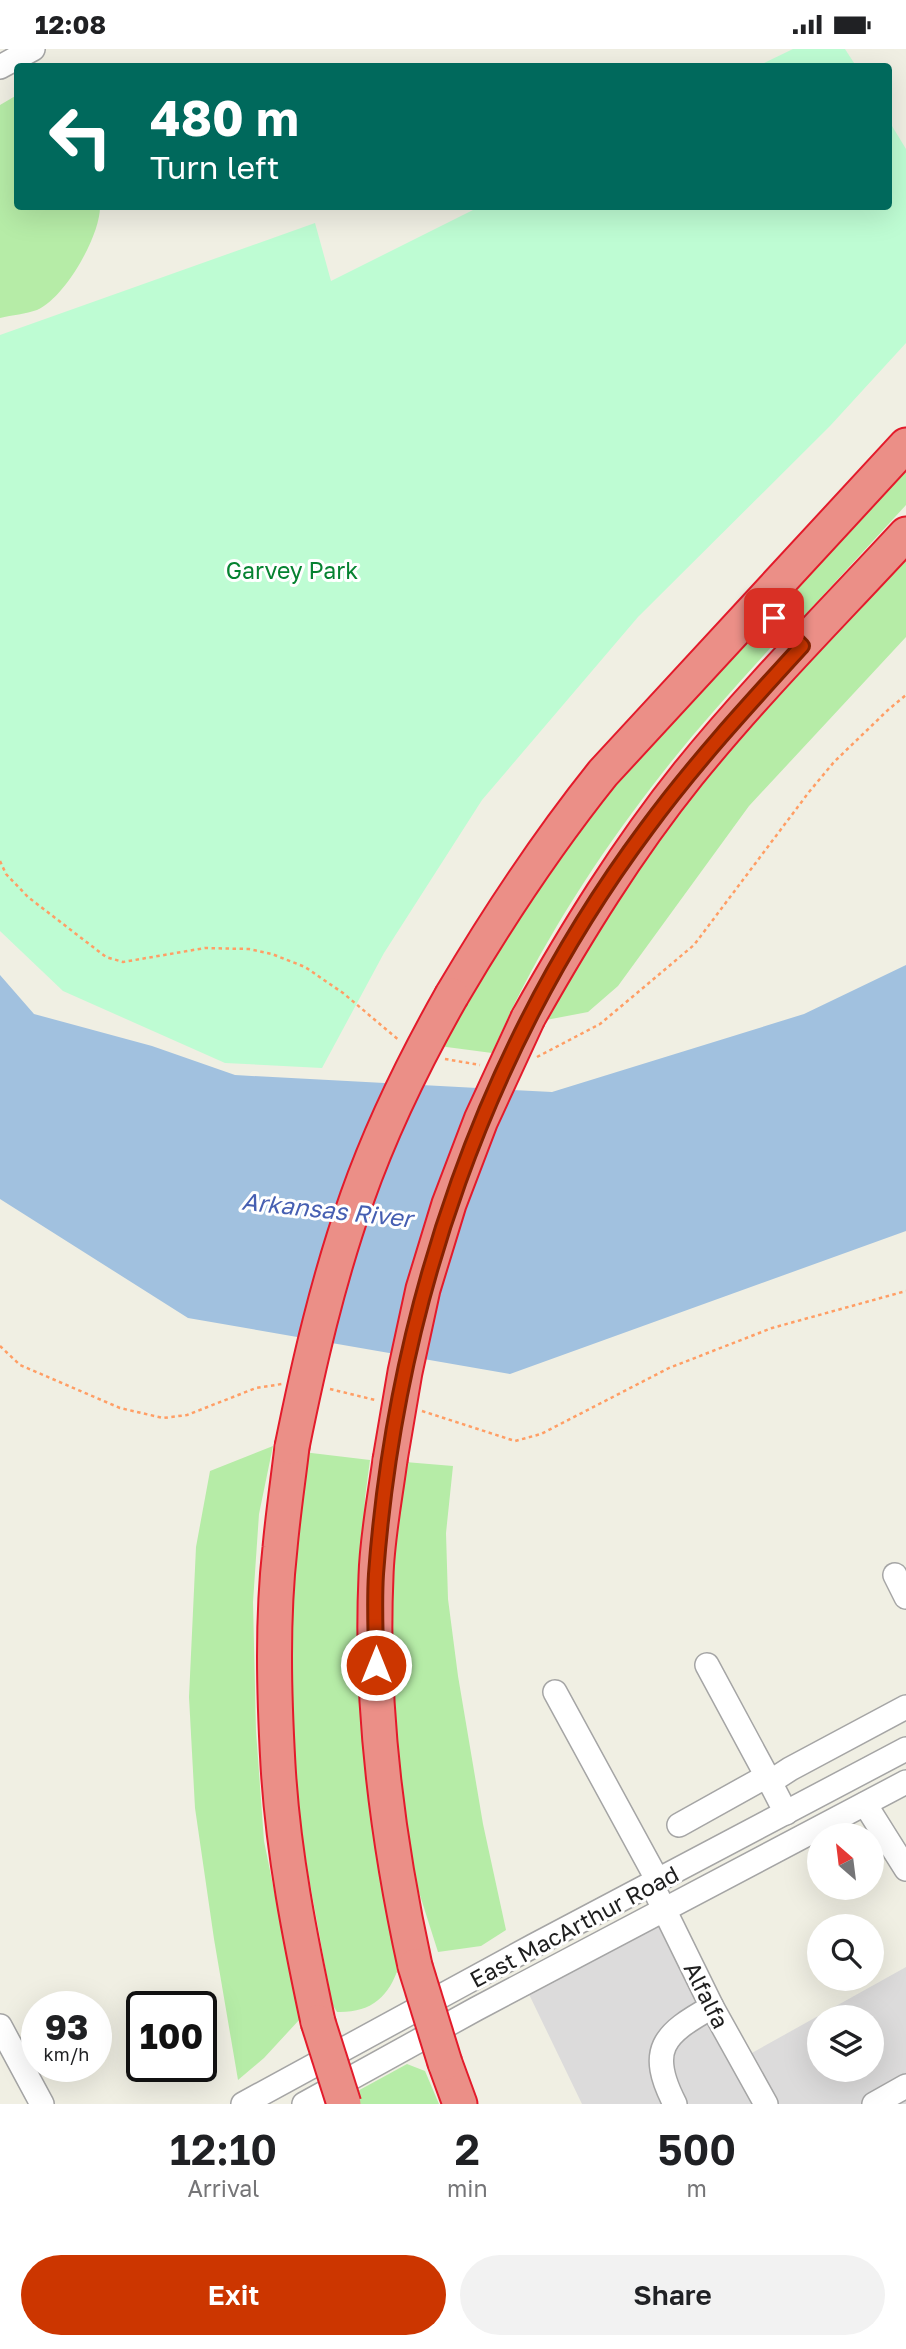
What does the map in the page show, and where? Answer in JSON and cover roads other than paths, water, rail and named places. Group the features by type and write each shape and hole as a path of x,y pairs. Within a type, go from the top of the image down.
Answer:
{"highway":[{"path":"344,2104 318,2022 302,1948 289,1865 278,1767 276,1619 279,1549 292,1447 309,1361 357,1198 417,1056 489,931 558,831 603,773 906,445"},
{"path":"460,2104 415,1966 397,1884 382,1778 376,1687 376,1575 390,1460 423,1289 449,1204 481,1120 528,1018 604,890 645,830 690,772 906,534"}],"street":[{"path":"0,67 33,49"},
{"path":"759,603 802,646"},
{"path":"895,1575 906,1597"},
{"path":"707,1665 786,1813"},
{"name":"Alfalfa","path":"555,1692 654,1883 712,2007 766,2104"},
{"path":"679,1825 906,1707"},
{"name":"East MacArthur Road","path":"243,2104 533,1946 906,1749"},
{"name":"East MacArthur Road","path":"304,2104 476,2009 906,1782"},
{"path":"865,1804 906,1869"},
{"path":"675,2104 664,2083 660,2065 662,2052 675,2029 712,2007"},
{"path":"0,2027 42,2104"},
{"path":"874,2104 906,2086"}],"water":[{"name":"Arkansas River","path":"906,965 906,1231 510,1374 188,1318 0,1199 0,975 34,1014 152,1046 235,1075 552,1092 804,1014"}],"park label":[{"name":"Garvey Park","path":"292,570"}]}
